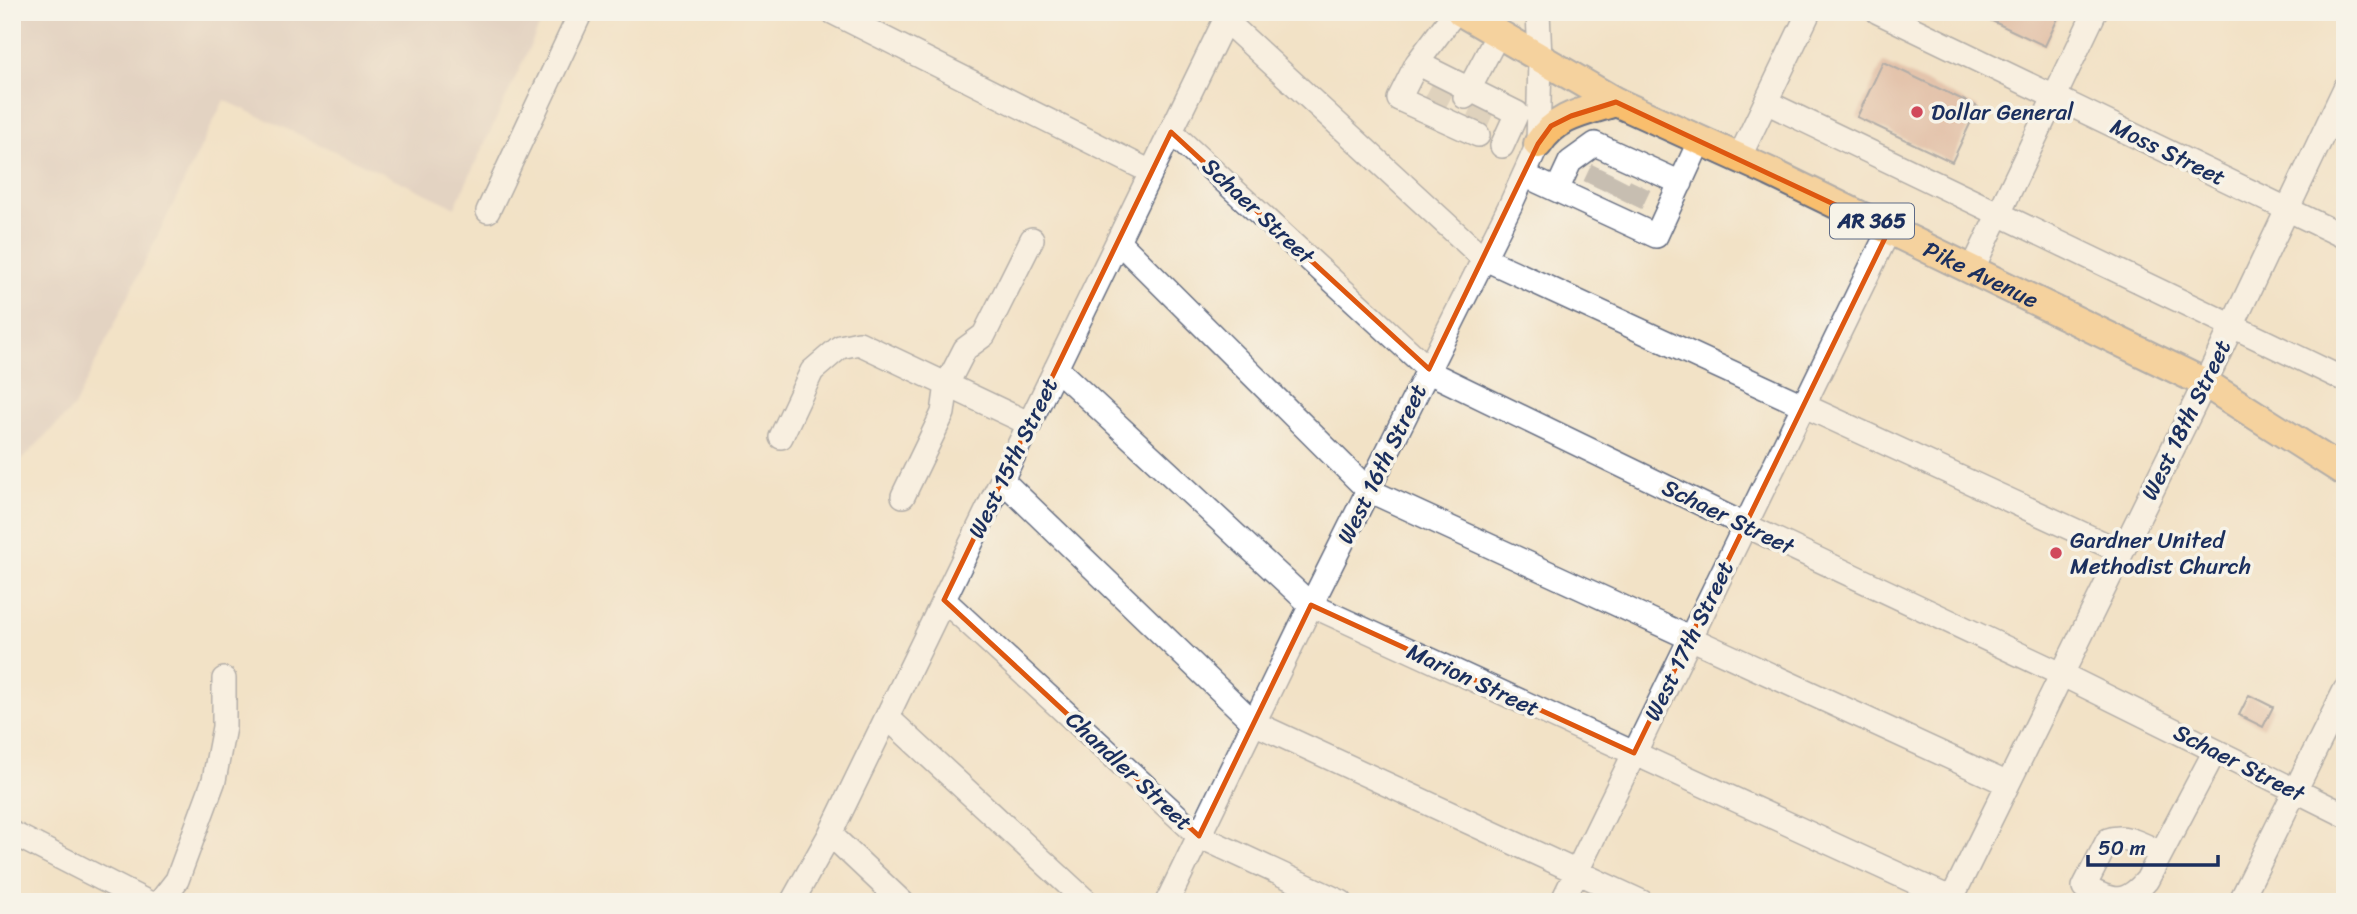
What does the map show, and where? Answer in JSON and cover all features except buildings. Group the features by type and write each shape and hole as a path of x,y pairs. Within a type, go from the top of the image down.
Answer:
{"main road":[{"name":"Pike Avenue","path":"1461,12 1616,103 1740,158 2205,383 2345,471"},
{"path":"1531,159 1556,123 1616,103"}],"street":[{"path":"488,211 581,12"},
{"path":"832,12 1151,172"},
{"path":"1455,12 1417,63 1399,99 1439,95 1476,118"},
{"name":"West 16th Street","path":"1167,902 1531,159 1540,58 1538,12"},
{"path":"1740,158 1809,12"},
{"name":"Moss Street","path":"1878,12 2345,237"},
{"path":"1972,270 2095,12"},
{"path":"1227,16 1483,258 2122,552"},
{"name":"West 15th Street","path":"792,902 830,834 1227,16"},
{"path":"1476,118 1498,34"},
{"path":"1417,63 1439,95 1476,118 1531,159 1557,190"},
{"name":"West 18th Street","path":"1951,900 2205,383 2345,88"},
{"path":"1766,102 2345,380"},
{"name":"Schaer Street","path":"1171,132 1442,378 1745,525 2062,674 2345,816"},
{"path":"1557,190 1570,162 1595,144 1617,186 1656,236 1700,140"},
{"path":"1557,190 1681,183"},
{"name":"West 17th Street","path":"1562,902 1889,230"},
{"path":"903,496 943,413 947,384 965,349 984,335 1032,239"},
{"path":"1118,241 1368,490 2008,784"},
{"path":"781,438 812,371 840,347 859,343 1030,424"},
{"name":"Marion Street","path":"1056,368 1311,605 1951,900"},
{"path":"1002,480 1254,723 1643,902"},
{"name":"Chandler Street","path":"944,600 1199,836 1342,902"},
{"path":"12,833 148,900 177,880 214,780 224,727 224,679"},
{"path":"2240,902 2345,690"},
{"path":"887,717 1087,902"},
{"path":"2161,853 2123,837 2116,836 2108,840 2081,895 2117,900 2128,898 2147,880 2215,751"},
{"path":"830,834 902,902"}],"highlighted area":[{"path":"1616,102 1889,230 1634,753 1311,605 1199,836 944,600 1171,132 1429,369 1538,144 1551,126 1571,116"}],"shaded area":[{"path":"12,12 546,12 455,207 224,100 74,407 12,470"}],"tunnel":[{"path":"1435,103 1443,88"},
{"path":"1477,122 1484,106"},
{"path":"1594,186 1602,169"},
{"path":"1612,194 1620,178"},
{"path":"1631,204 1640,185"}],"place":[{"name":"Dollar General","path":"1917,112"},
{"name":"Gardner United Methodist Church","path":"2056,553"}]}
